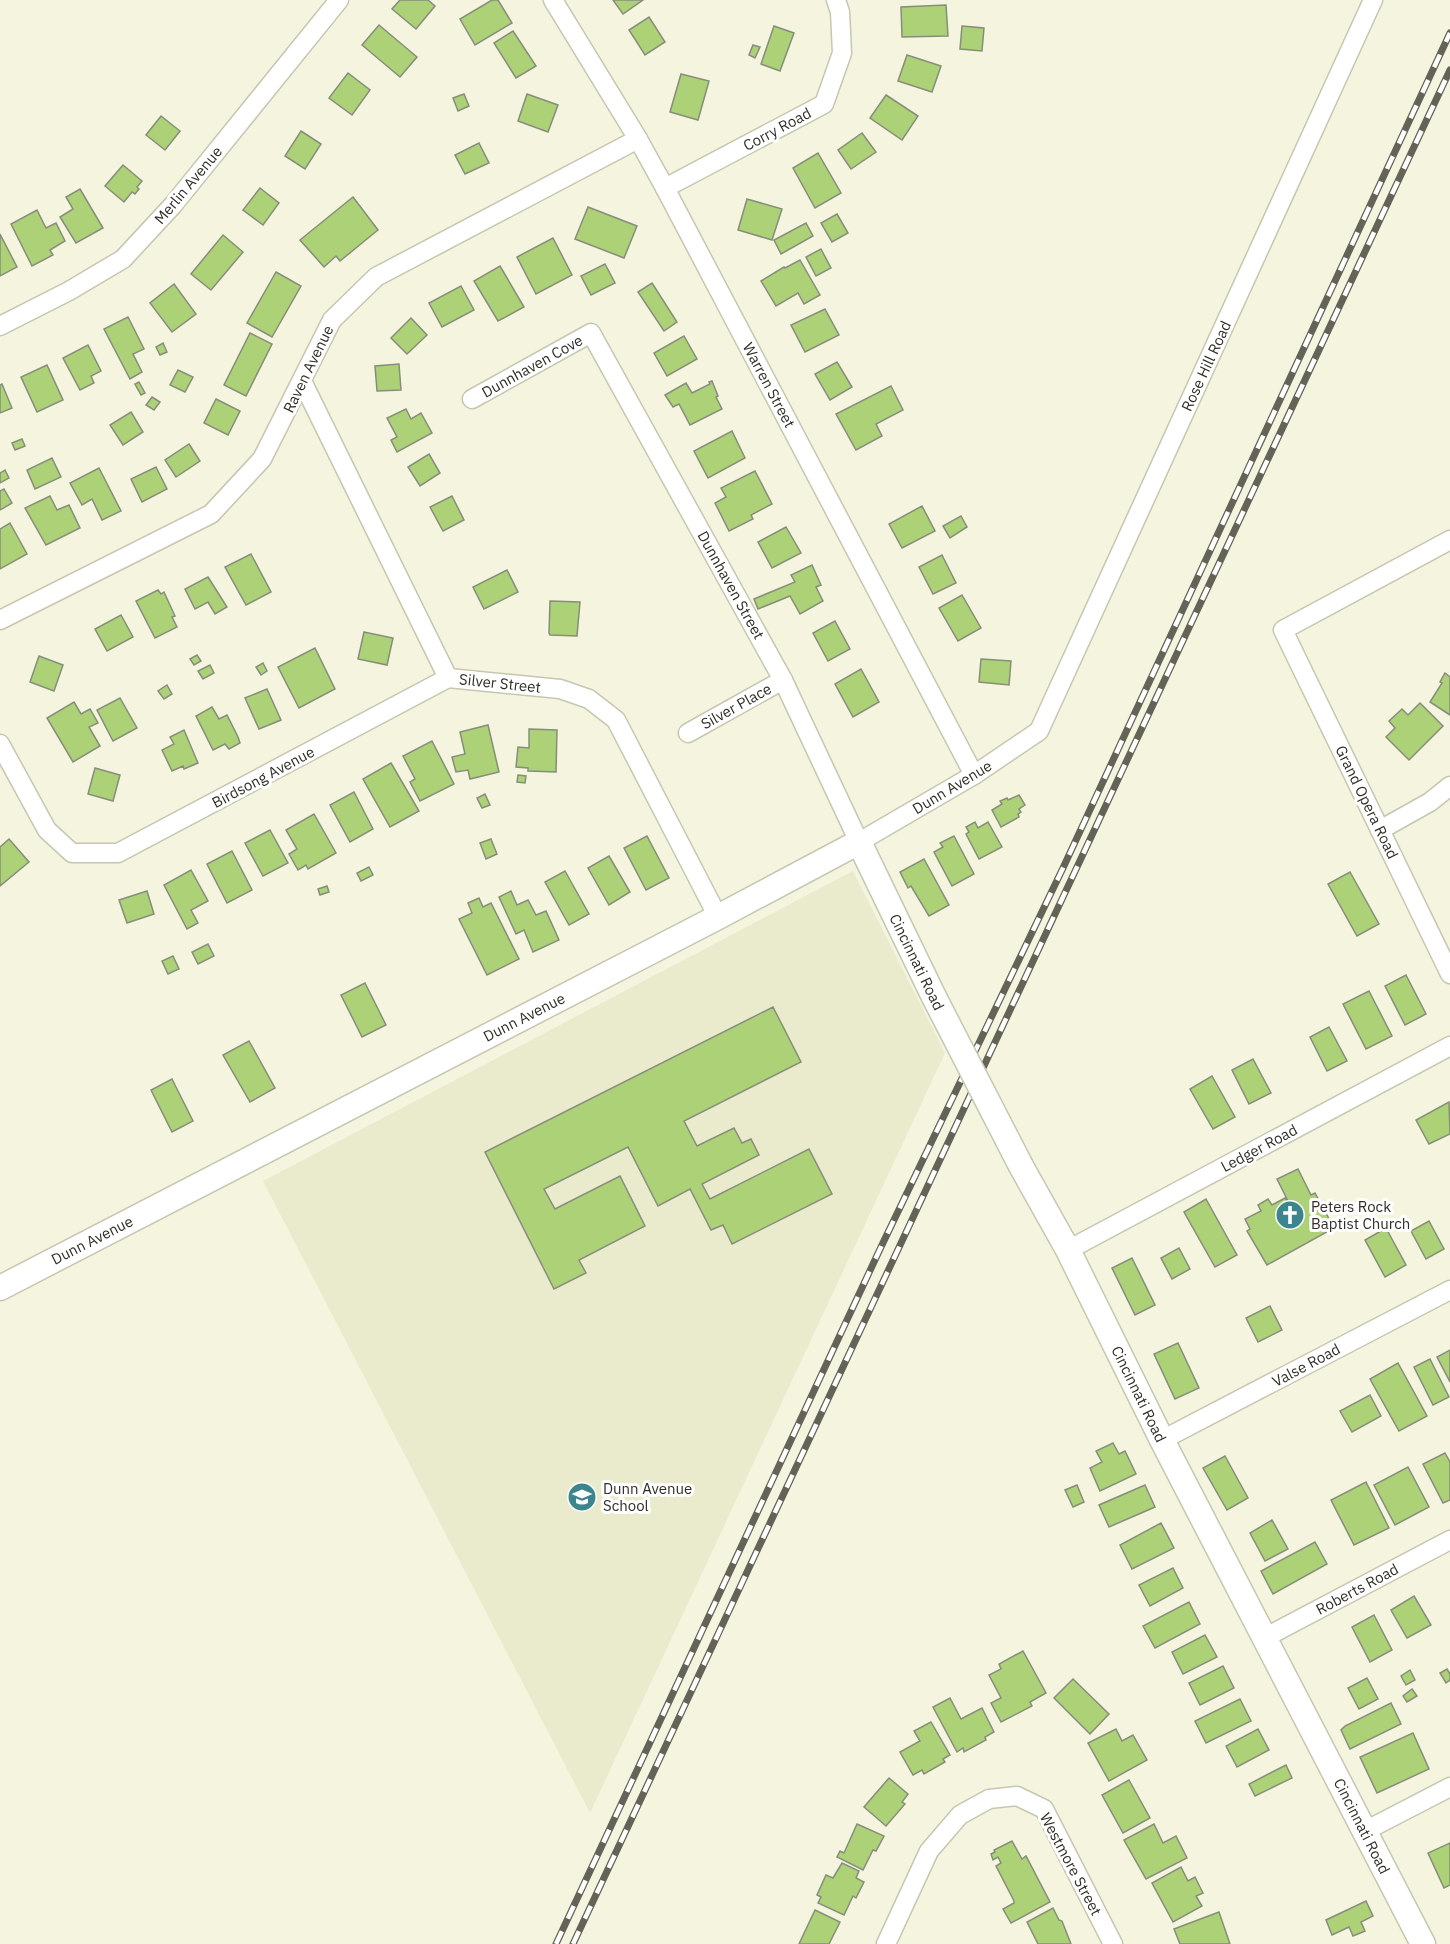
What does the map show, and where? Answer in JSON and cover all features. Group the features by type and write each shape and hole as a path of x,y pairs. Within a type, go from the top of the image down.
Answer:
{"street":[{"name":"Merlin Avenue","path":"0,327 69,291 123,259 172,205 339,0"},
{"name":"Warren Street","path":"553,0 666,188 974,775"},
{"name":"Corry Road","path":"666,188 824,104 842,53 840,12 836,0"},
{"name":"Rose Hill Road","path":"1039,731 1373,0"},
{"name":"Raven Avenue","path":"0,620 211,514 262,459 332,320 376,277 638,139"},
{"name":"Dunnhaven Cove","path":"472,399 591,333"},
{"name":"Dunnhaven Street","path":"591,333 783,680 859,842"},
{"name":"Silver Street","path":"302,381 448,678 561,689 589,699 616,720 718,917"},
{"name":"Grand Opera Road","path":"1450,540 1283,630 1450,974"},
{"name":"Birdsong Avenue","path":"0,744 46,830 72,853 118,853 448,678"},
{"name":"Silver Place","path":"688,733 783,680"},
{"name":"Dunn Avenue","path":"0,1288 859,842 974,775 1039,731"},
{"path":"1380,830 1430,802 1450,786"},
{"name":"Cincinnati Road","path":"859,842 934,997 1021,1166 1068,1250 1162,1440 1423,1944"},
{"name":"Ledger Road","path":"1068,1250 1450,1046"},
{"name":"Valse Road","path":"1162,1440 1450,1290"},
{"name":"Roberts Road","path":"1264,1638 1450,1540"},
{"path":"1365,1831 1450,1787"},
{"name":"Westmore Street","path":"886,1944 928,1851 960,1815 989,1799 1017,1796 1044,1809 1113,1944"}],"shaded area":[{"name":"Dunn Avenue School","path":"853,871 945,1053 590,1813 263,1181"}],"building":[{"path":"400,0 428,0 435,6 416,29 392,9"},
{"path":"492,0 498,0 512,23 475,45 460,19"},
{"path":"613,0 643,0 623,14"},
{"path":"946,5 948,36 902,37 901,7"},
{"path":"649,17 665,42 645,55 629,30"},
{"path":"379,25 417,57 400,77 362,45"},
{"path":"774,26 794,33 780,71 761,64"},
{"path":"962,26 984,28 982,51 960,49"},
{"path":"513,31 536,66 516,78 494,43"},
{"path":"753,45 760,47 755,58 749,55"},
{"path":"907,55 941,66 932,92 898,81"},
{"path":"348,73 370,90 352,115 329,98"},
{"path":"681,74 709,81 698,120 670,112"},
{"path":"464,94 469,106 458,111 453,98"},
{"path":"527,94 558,105 548,132 518,121"},
{"path":"886,95 918,116 902,140 870,118"},
{"path":"161,116 180,131 165,150 146,135"},
{"path":"301,131 321,144 305,169 285,156"},
{"path":"862,133 876,152 851,169 838,150"},
{"path":"479,143 489,163 465,174 455,155"},
{"path":"818,153 841,193 815,208 793,168"},
{"path":"123,165 142,181 135,194 132,192 124,202 105,186"},
{"path":"260,188 279,203 263,225 243,210"},
{"path":"80,189 103,228 76,243 60,217 73,209 66,197"},
{"path":"353,197 378,230 340,261 336,256 324,267 300,240"},
{"path":"747,199 782,209 772,240 738,230"},
{"path":"588,207 637,226 624,258 575,239"},
{"path":"37,210 46,228 56,223 65,241 50,250 53,255 32,266 11,224"},
{"path":"837,214 848,233 832,242 821,223"},
{"path":"806,223 813,236 781,254 774,240"},
{"path":"0,234 17,267 0,276"},
{"path":"223,235 243,252 211,290 191,274"},
{"path":"553,238 572,275 536,294 517,257"},
{"path":"821,249 831,268 816,276 806,257"},
{"path":"800,260 820,295 804,304 798,293 776,306 761,281"},
{"path":"605,264 615,283 591,295 581,276"},
{"path":"500,266 524,307 498,321 474,281"},
{"path":"276,272 301,286 272,337 247,323"},
{"path":"652,283 677,322 664,331 638,292"},
{"path":"174,284 196,314 172,332 150,303"},
{"path":"461,286 474,310 442,327 429,303"},
{"path":"825,309 839,335 805,352 791,325"},
{"path":"128,317 144,349 133,354 142,372 130,379 104,329"},
{"path":"411,318 427,335 407,354 391,338"},
{"path":"250,333 272,344 246,396 224,385"},
{"path":"684,336 697,359 667,376 654,353"},
{"path":"163,343 167,352 160,355 156,347"},
{"path":"88,345 101,371 91,376 94,383 80,390 63,358"},
{"path":"837,362 852,387 830,400 815,374"},
{"path":"399,364 401,390 377,391 375,366"},
{"path":"47,365 63,400 37,412 21,377"},
{"path":"178,370 193,377 185,392 170,385"},
{"path":"712,381 722,409 690,425 679,404 673,407 665,395 686,383 692,393"},
{"path":"139,382 145,393 141,395 135,384"},
{"path":"2,384 12,408 0,413 0,385"},
{"path":"891,386 903,410 876,424 882,436 856,450 836,414"},
{"path":"152,397 160,402 154,410 146,405"},
{"path":"216,399 240,411 228,435 204,423"},
{"path":"406,409 411,419 421,413 432,433 397,452 391,440 397,437 387,418"},
{"path":"131,412 143,432 123,445 110,425"},
{"path":"732,431 745,458 708,478 694,451"},
{"path":"22,439 25,446 15,450 12,443"},
{"path":"189,444 200,461 176,477 165,460"},
{"path":"429,454 440,473 420,486 408,467"},
{"path":"52,458 61,477 35,489 27,470"},
{"path":"156,467 167,489 142,502 131,479"},
{"path":"99,468 121,511 102,520 92,499 82,505 70,483"},
{"path":"5,470 9,478 0,483 0,473"},
{"path":"755,471 772,504 751,515 753,519 729,531 715,503 726,497 721,488"},
{"path":"4,489 12,503 0,510 0,491"},
{"path":"50,496 57,510 69,505 80,528 46,545 25,508"},
{"path":"452,496 464,520 443,531 430,507"},
{"path":"922,506 935,531 902,548 889,524"},
{"path":"961,516 967,527 950,538 943,526"},
{"path":"10,523 27,554 0,569 0,529"},
{"path":"786,527 801,553 772,568 758,542"},
{"path":"251,554 271,592 246,605 225,567"},
{"path":"942,555 956,583 933,594 919,567"},
{"path":"812,565 821,585 816,587 823,601 800,614 790,596 758,609 754,599 795,582 791,575"},
{"path":"507,570 518,592 484,609 473,587"},
{"path":"208,577 227,607 215,614 208,602 195,609 185,589"},
{"path":"158,590 161,594 164,592 175,616 172,617 177,627 155,638 136,601"},
{"path":"962,595 981,628 958,641 939,608"},
{"path":"550,601 580,602 577,636 550,635"},
{"path":"121,615 133,637 107,651 95,629"},
{"path":"835,621 850,649 828,661 813,633"},
{"path":"364,632 393,638 387,665 358,659"},
{"path":"315,648 335,689 299,708 278,667"},
{"path":"197,655 201,661 194,665 190,659"},
{"path":"39,656 63,665 54,691 30,682"},
{"path":"981,659 1011,661 1009,685 979,682"},
{"path":"263,663 267,671 261,675 256,667"},
{"path":"210,665 214,673 203,679 198,671"},
{"path":"861,669 879,702 853,717 835,684"},
{"path":"1445,673 1450,677 1450,715 1430,702 1442,683 1440,682"},
{"path":"167,685 172,694 164,699 158,691"},
{"path":"267,689 281,720 259,729 245,698"},
{"path":"120,698 137,728 113,741 97,710"},
{"path":"74,702 81,714 90,709 98,723 89,727 100,746 73,762 47,718"},
{"path":"1420,703 1443,726 1409,760 1386,737 1395,728 1389,721 1402,709 1408,715"},
{"path":"212,707 219,719 227,715 240,743 229,749 225,744 213,750 196,716"},
{"path":"488,725 499,772 470,779 468,770 456,772 452,757 465,754 460,732"},
{"path":"529,729 557,730 556,772 528,771 528,768 516,767 518,747 529,748"},
{"path":"184,730 198,763 172,771 162,750 174,744 170,737"},
{"path":"432,741 454,784 420,801 410,782 415,779 403,756"},
{"path":"391,763 419,811 390,827 363,779"},
{"path":"95,768 120,775 113,801 88,794"},
{"path":"518,775 526,776 525,783 517,782"},
{"path":"354,792 373,829 350,842 330,805"},
{"path":"485,794 490,805 482,808 477,798"},
{"path":"1019,795 1025,805 1019,809 1021,812 1018,814 1019,817 1001,827 992,810 1002,804 1000,801"},
{"path":"314,814 336,853 308,869 306,865 298,870 289,854 297,849 286,830"},
{"path":"975,822 978,828 988,822 1002,847 979,859 966,834 969,832 966,827"},
{"path":"270,830 288,863 263,876 245,843"},
{"path":"647,836 669,878 646,890 624,848"},
{"path":"954,836 974,874 952,886 934,852 943,847 940,843"},
{"path":"9,839 29,862 0,886 0,847"},
{"path":"491,839 497,854 486,859 480,843"},
{"path":"232,851 252,890 227,903 207,864"},
{"path":"609,856 630,892 609,905 588,868"},
{"path":"924,859 949,905 929,916 911,886 908,888 900,872"},
{"path":"369,867 373,875 361,881 357,873"},
{"path":"191,870 208,901 191,910 198,923 187,929 164,885"},
{"path":"565,871 589,914 569,925 545,882"},
{"path":"1350,872 1379,924 1357,936 1328,884"},
{"path":"327,886 329,892 320,895 318,889"},
{"path":"147,891 154,914 127,923 119,900"},
{"path":"511,891 517,905 528,900 536,915 546,911 559,940 533,952 524,930 516,934 499,897"},
{"path":"479,898 483,907 491,903 519,959 487,975 459,919 472,913 468,903"},
{"path":"208,944 214,956 198,964 192,952"},
{"path":"173,956 179,969 168,974 162,961"},
{"path":"1406,975 1426,1014 1405,1025 1385,986"},
{"path":"365,983 386,1025 362,1037 341,995"},
{"path":"1369,991 1392,1036 1366,1049 1343,1004"},
{"path":"773,1007 801,1062 684,1121 697,1146 734,1128 742,1143 751,1139 759,1155 702,1184 710,1199 809,1149 832,1194 732,1244 723,1225 711,1230 690,1189 658,1206 628,1147 544,1189 555,1209 620,1176 645,1226 579,1260 586,1273 554,1289 485,1152"},
{"path":"1329,1027 1347,1061 1327,1071 1310,1037"},
{"path":"249,1041 275,1088 250,1102 223,1055"},
{"path":"1253,1059 1271,1093 1249,1104 1232,1070"},
{"path":"1212,1076 1235,1117 1213,1129 1190,1089"},
{"path":"172,1079 193,1121 172,1132 151,1090"},
{"path":"1449,1102 1450,1134 1429,1144 1416,1120"},
{"name":"Peters Rock Baptist Church","path":"1298,1169 1311,1195 1315,1193 1334,1228 1267,1265 1247,1231 1250,1229 1245,1219 1261,1211 1258,1205 1268,1199 1272,1205 1285,1198 1291,1207 1277,1179"},
{"path":"1206,1199 1237,1255 1215,1267 1184,1212"},
{"path":"1429,1221 1444,1249 1426,1259 1411,1231"},
{"path":"1386,1228 1406,1265 1385,1277 1365,1240"},
{"path":"1179,1248 1190,1269 1172,1279 1161,1258"},
{"path":"1132,1258 1155,1305 1135,1315 1112,1268"},
{"path":"1270,1306 1282,1330 1258,1342 1246,1318"},
{"path":"1178,1343 1199,1388 1175,1399 1154,1354"},
{"path":"1450,1350 1450,1382 1437,1357"},
{"path":"1430,1359 1449,1397 1433,1405 1414,1367"},
{"path":"1398,1363 1427,1416 1399,1431 1370,1379"},
{"path":"1370,1395 1381,1416 1352,1432 1340,1411"},
{"path":"1113,1443 1119,1454 1125,1451 1136,1474 1100,1491 1090,1468 1102,1462 1096,1451"},
{"path":"1445,1453 1450,1462 1450,1500 1443,1503 1423,1464"},
{"path":"1225,1456 1248,1498 1227,1510 1203,1468"},
{"path":"1408,1467 1429,1507 1395,1525 1374,1485"},
{"path":"1366,1482 1389,1528 1354,1545 1331,1500"},
{"path":"1077,1485 1084,1502 1073,1507 1065,1490"},
{"path":"1145,1485 1155,1507 1109,1527 1099,1505"},
{"path":"1272,1520 1288,1549 1265,1561 1250,1533"},
{"path":"1161,1523 1174,1548 1132,1569 1120,1545"},
{"path":"1315,1542 1327,1564 1273,1594 1261,1571"},
{"path":"1173,1568 1183,1588 1150,1606 1139,1585"},
{"path":"1414,1596 1431,1625 1407,1638 1391,1610"},
{"path":"1189,1602 1200,1624 1155,1648 1143,1626"},
{"path":"1374,1615 1392,1650 1370,1662 1352,1627"},
{"path":"1205,1635 1217,1657 1183,1674 1172,1652"},
{"path":"1023,1651 1046,1693 1030,1702 1032,1706 1001,1722 991,1703 1001,1698 989,1675 1001,1669 999,1664"},
{"path":"1223,1666 1234,1688 1200,1705 1189,1683"},
{"path":"1447,1669 1450,1680 1446,1683 1440,1673"},
{"path":"1410,1670 1415,1680 1406,1685 1401,1676"},
{"path":"1367,1678 1378,1699 1359,1709 1348,1688"},
{"path":"1073,1679 1109,1714 1090,1734 1054,1698"},
{"path":"1412,1689 1417,1696 1407,1702 1403,1696"},
{"path":"950,1698 961,1719 982,1708 994,1732 985,1737 986,1740 964,1752 963,1748 957,1752 933,1707"},
{"path":"1240,1699 1251,1721 1206,1743 1195,1721"},
{"path":"1391,1703 1401,1724 1350,1749 1341,1730"},
{"path":"931,1722 950,1755 943,1759 945,1762 924,1774 922,1770 913,1775 900,1752 920,1741 914,1731"},
{"path":"1116,1729 1122,1741 1133,1735 1147,1760 1109,1781 1088,1743"},
{"path":"1258,1729 1269,1750 1237,1767 1226,1746"},
{"path":"1413,1733 1429,1769 1377,1793 1360,1757"},
{"path":"1286,1765 1292,1778 1255,1796 1249,1784"},
{"path":"889,1778 908,1794 902,1802 905,1804 886,1826 864,1807"},
{"path":"1129,1780 1150,1818 1123,1833 1102,1795"},
{"path":"857,1824 884,1836 876,1851 873,1850 863,1870 837,1857 840,1851 844,1853"},
{"path":"1154,1824 1163,1843 1176,1836 1187,1858 1146,1879 1124,1840"},
{"path":"1012,1841 1022,1859 1026,1856 1050,1902 1011,1923 1003,1909 1014,1901 996,1866 1001,1863 998,1857 993,1860 991,1854 995,1852 994,1850"},
{"path":"1450,1843 1450,1885 1444,1888 1428,1853"},
{"path":"842,1863 859,1871 856,1878 864,1882 856,1898 853,1896 844,1915 818,1903 821,1897 817,1895 826,1875 833,1878"},
{"path":"1181,1867 1188,1881 1195,1877 1203,1893 1196,1896 1202,1906 1173,1922 1152,1883"},
{"path":"1366,1901 1373,1916 1361,1922 1365,1931 1353,1936 1349,1927 1332,1935 1326,1920"},
{"path":"1053,1908 1059,1920 1062,1921 1071,1944 1038,1944 1027,1922"},
{"path":"815,1910 840,1922 829,1944 799,1944"},
{"path":"1219,1912 1230,1944 1180,1944 1174,1929"}],"railway":[{"path":"556,1944 881,1247 1063,868 1450,33"},
{"path":"573,1944 1450,70"}],"place":[{"name":"Peters Rock Baptist Church","path":"1290,1215"},
{"name":"Dunn Avenue School","path":"582,1497"}]}
